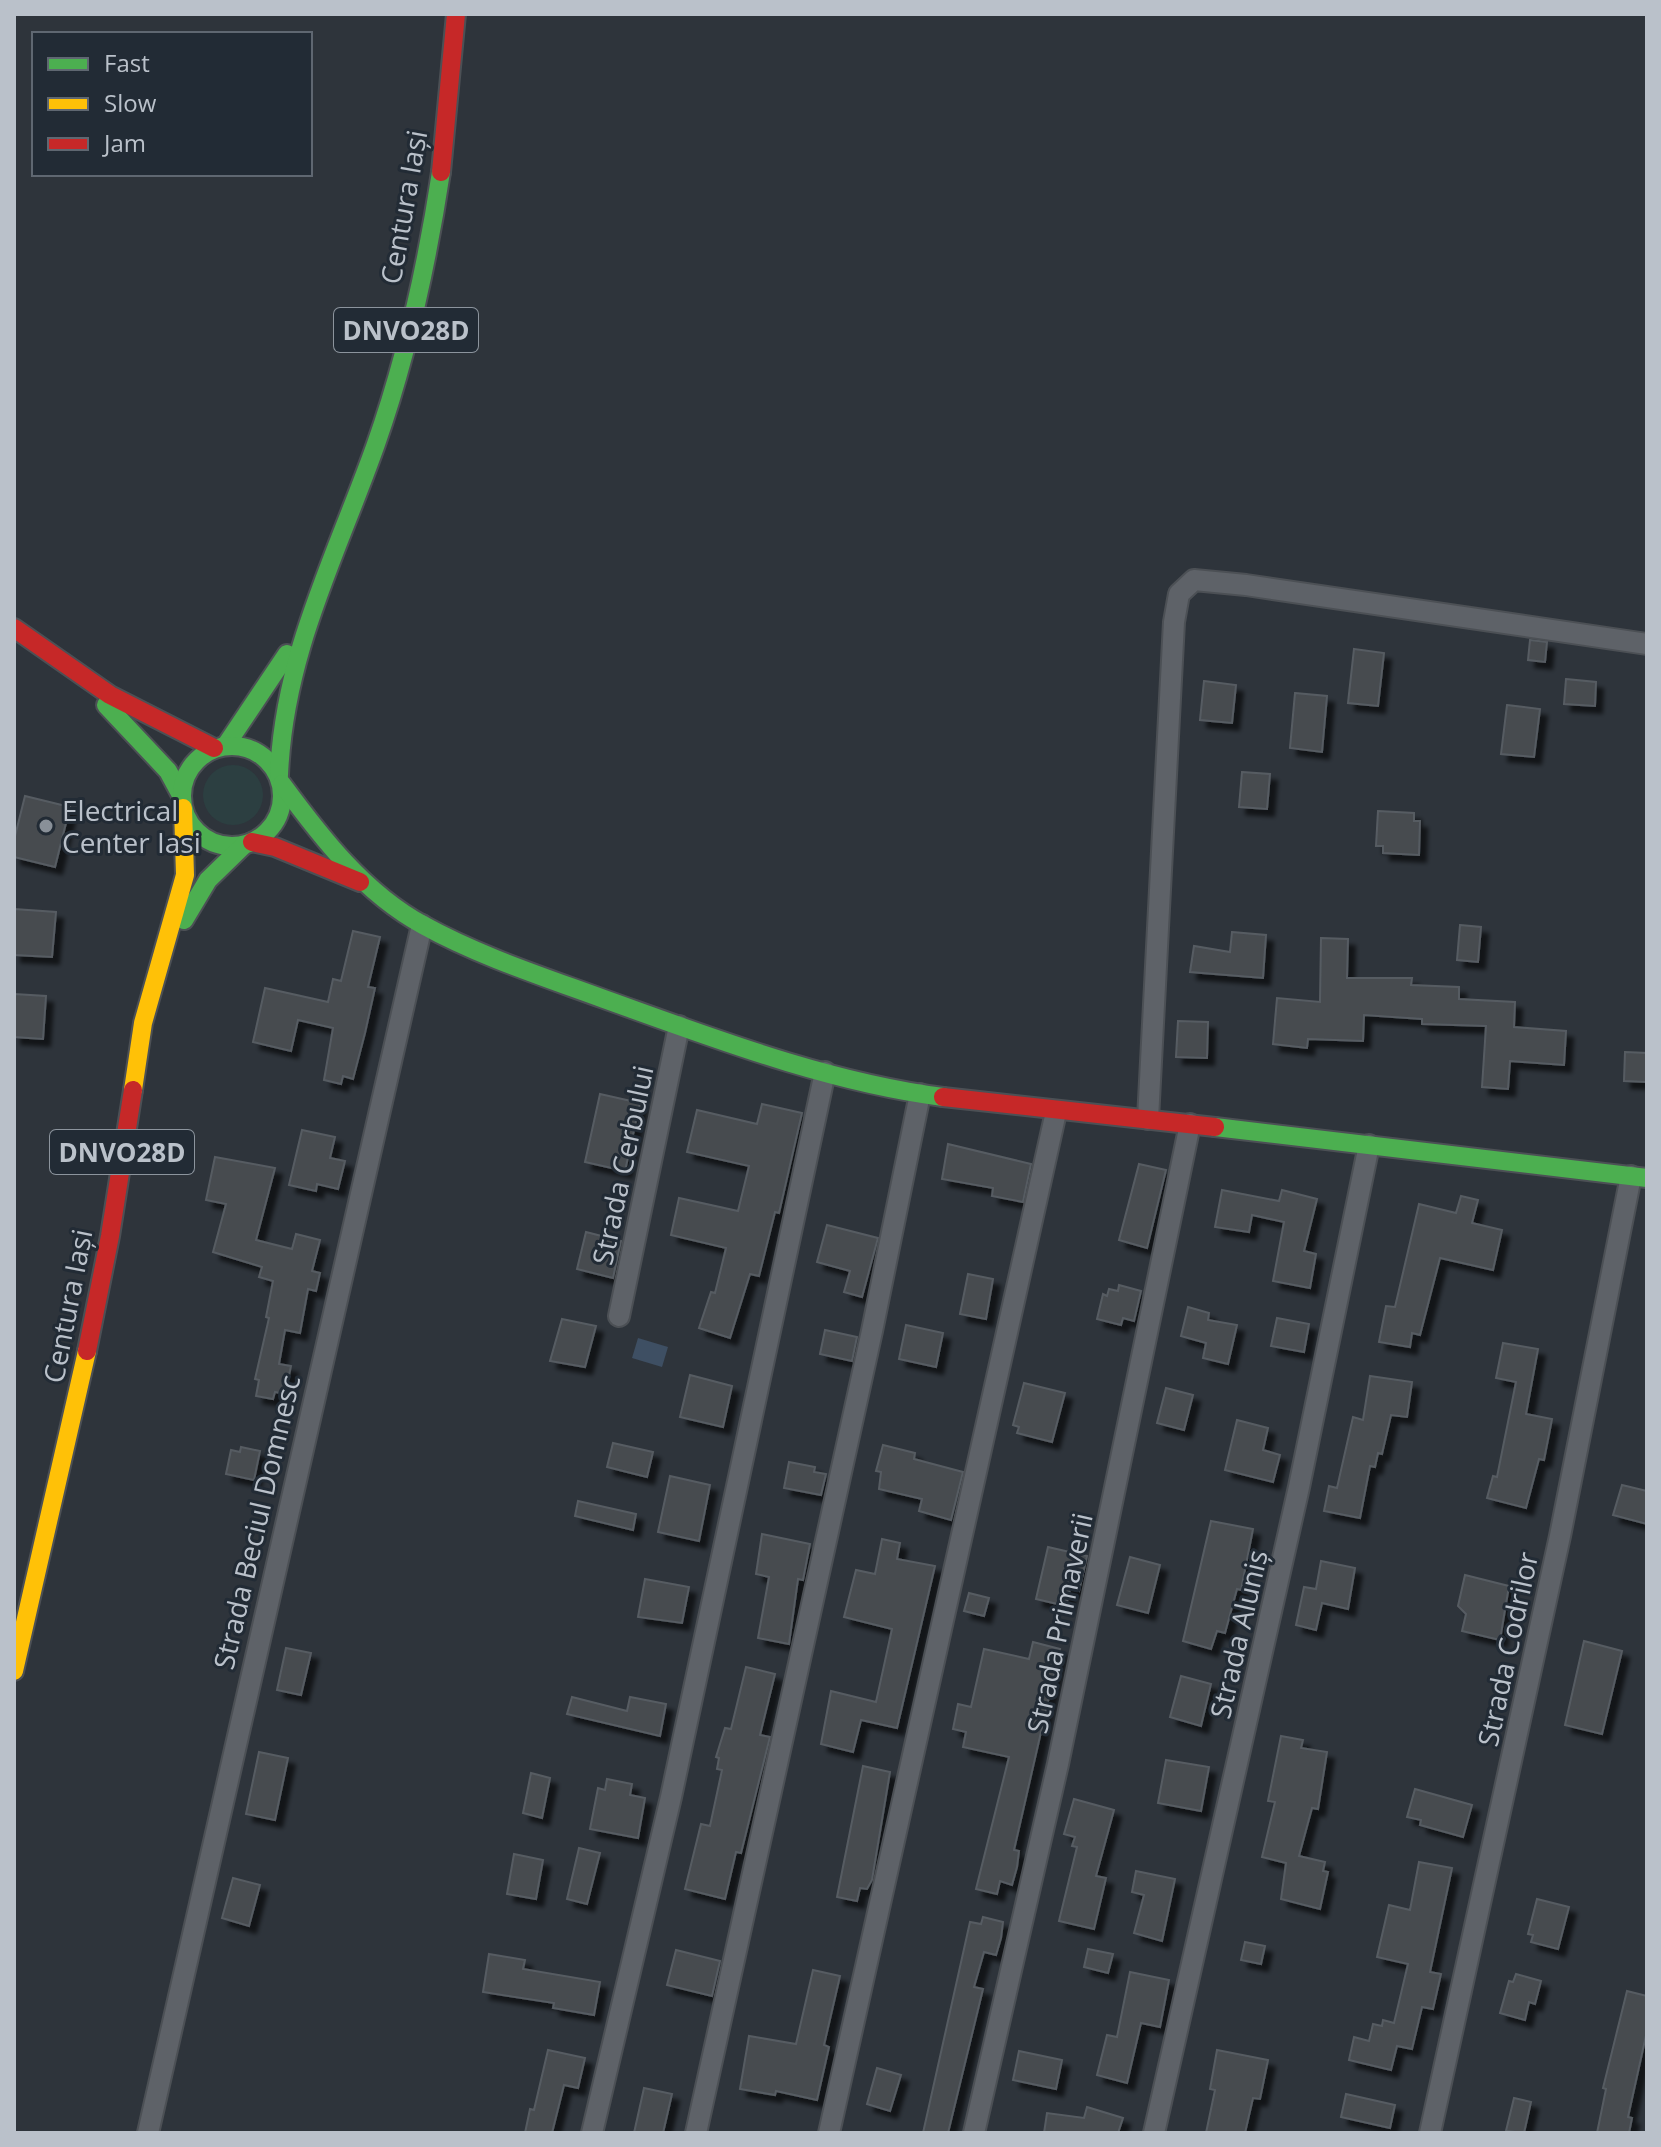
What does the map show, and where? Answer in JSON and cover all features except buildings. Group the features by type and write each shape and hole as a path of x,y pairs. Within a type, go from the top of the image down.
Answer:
{"main road":[{"name":"Centura Iași","path":"280,780 280,719 302,631 377,441 422,271 445,143 456,14"},
{"path":"14,628 65,667 139,713 220,747 258,752 322,838 368,885 422,925 539,975 679,1026 825,1072 920,1094 1639,1177"},
{"name":"Centura Iași","path":"220,747 302,631"},
{"path":"65,667 123,721 168,771 190,823 213,843 275,847 368,885"},
{"path":"182,803 187,773 194,763 220,747"},
{"path":"248,844 267,832 278,818 283,801 280,780"},
{"name":"Centura Iași","path":"14,1671 92,1326 143,1023 185,875 182,803"},
{"name":"Centura Iași","path":"165,950 208,880 248,844"}],"street":[{"path":"1148,1119 1174,622 1179,594 1194,580 1246,585 1647,644"},
{"name":"Strada Beciul Domnesc","path":"148,2133 415,944 422,925"},
{"name":"Strada Cerbului","path":"619,1316 679,1026"},
{"path":"592,2133 671,1797 825,1072"},
{"path":"696,2133 869,1346 920,1094"},
{"path":"829,2133 1056,1112"},
{"name":"Strada Primaverii","path":"974,2133 1061,1748 1190,1124"},
{"name":"Strada Aluniș","path":"1154,2133 1299,1487 1369,1145"},
{"name":"Strada Codrilor","path":"1430,2133 1639,1177"}],"shaded area":[{"path":"233,765 245,767 254,774 261,783 261,807 254,816 245,823 233,825 221,823 212,816 205,807 203,795 205,783 212,774 221,767"}],"water":[{"path":"638,1338 668,1347 662,1367 632,1358"}],"traffic: fast":[{"path":"279,775 283,730 301,646 376,444 397,377 422,275 441,172"},
{"path":"226,745 287,654"},
{"path":"106,705 168,771 182,797"},
{"path":"232,746 251,749 268,760 279,777 282,796 279,815 268,832 251,843 232,846 213,843 196,832 185,815 182,796 185,777 196,760 213,749 232,746"},
{"path":"282,784 328,843 363,880 402,912 444,936 535,974 771,1057 856,1081 943,1097"},
{"path":"184,920 208,880 244,845"},
{"path":"1215,1127 1647,1178"}],"traffic: slow":[{"path":"133,1090 143,1023 185,875 183,808"},
{"path":"14,1671 87,1351"}],"traffic: jam":[{"path":"441,172 456,14"},
{"path":"14,628 110,695 214,748"},
{"path":"252,842 275,847 360,882"},
{"path":"87,1351 110,1236 133,1090"},
{"path":"943,1097 1215,1127"}],"place":[{"name":"Electrical Center Iasi","path":"46,826"}]}
